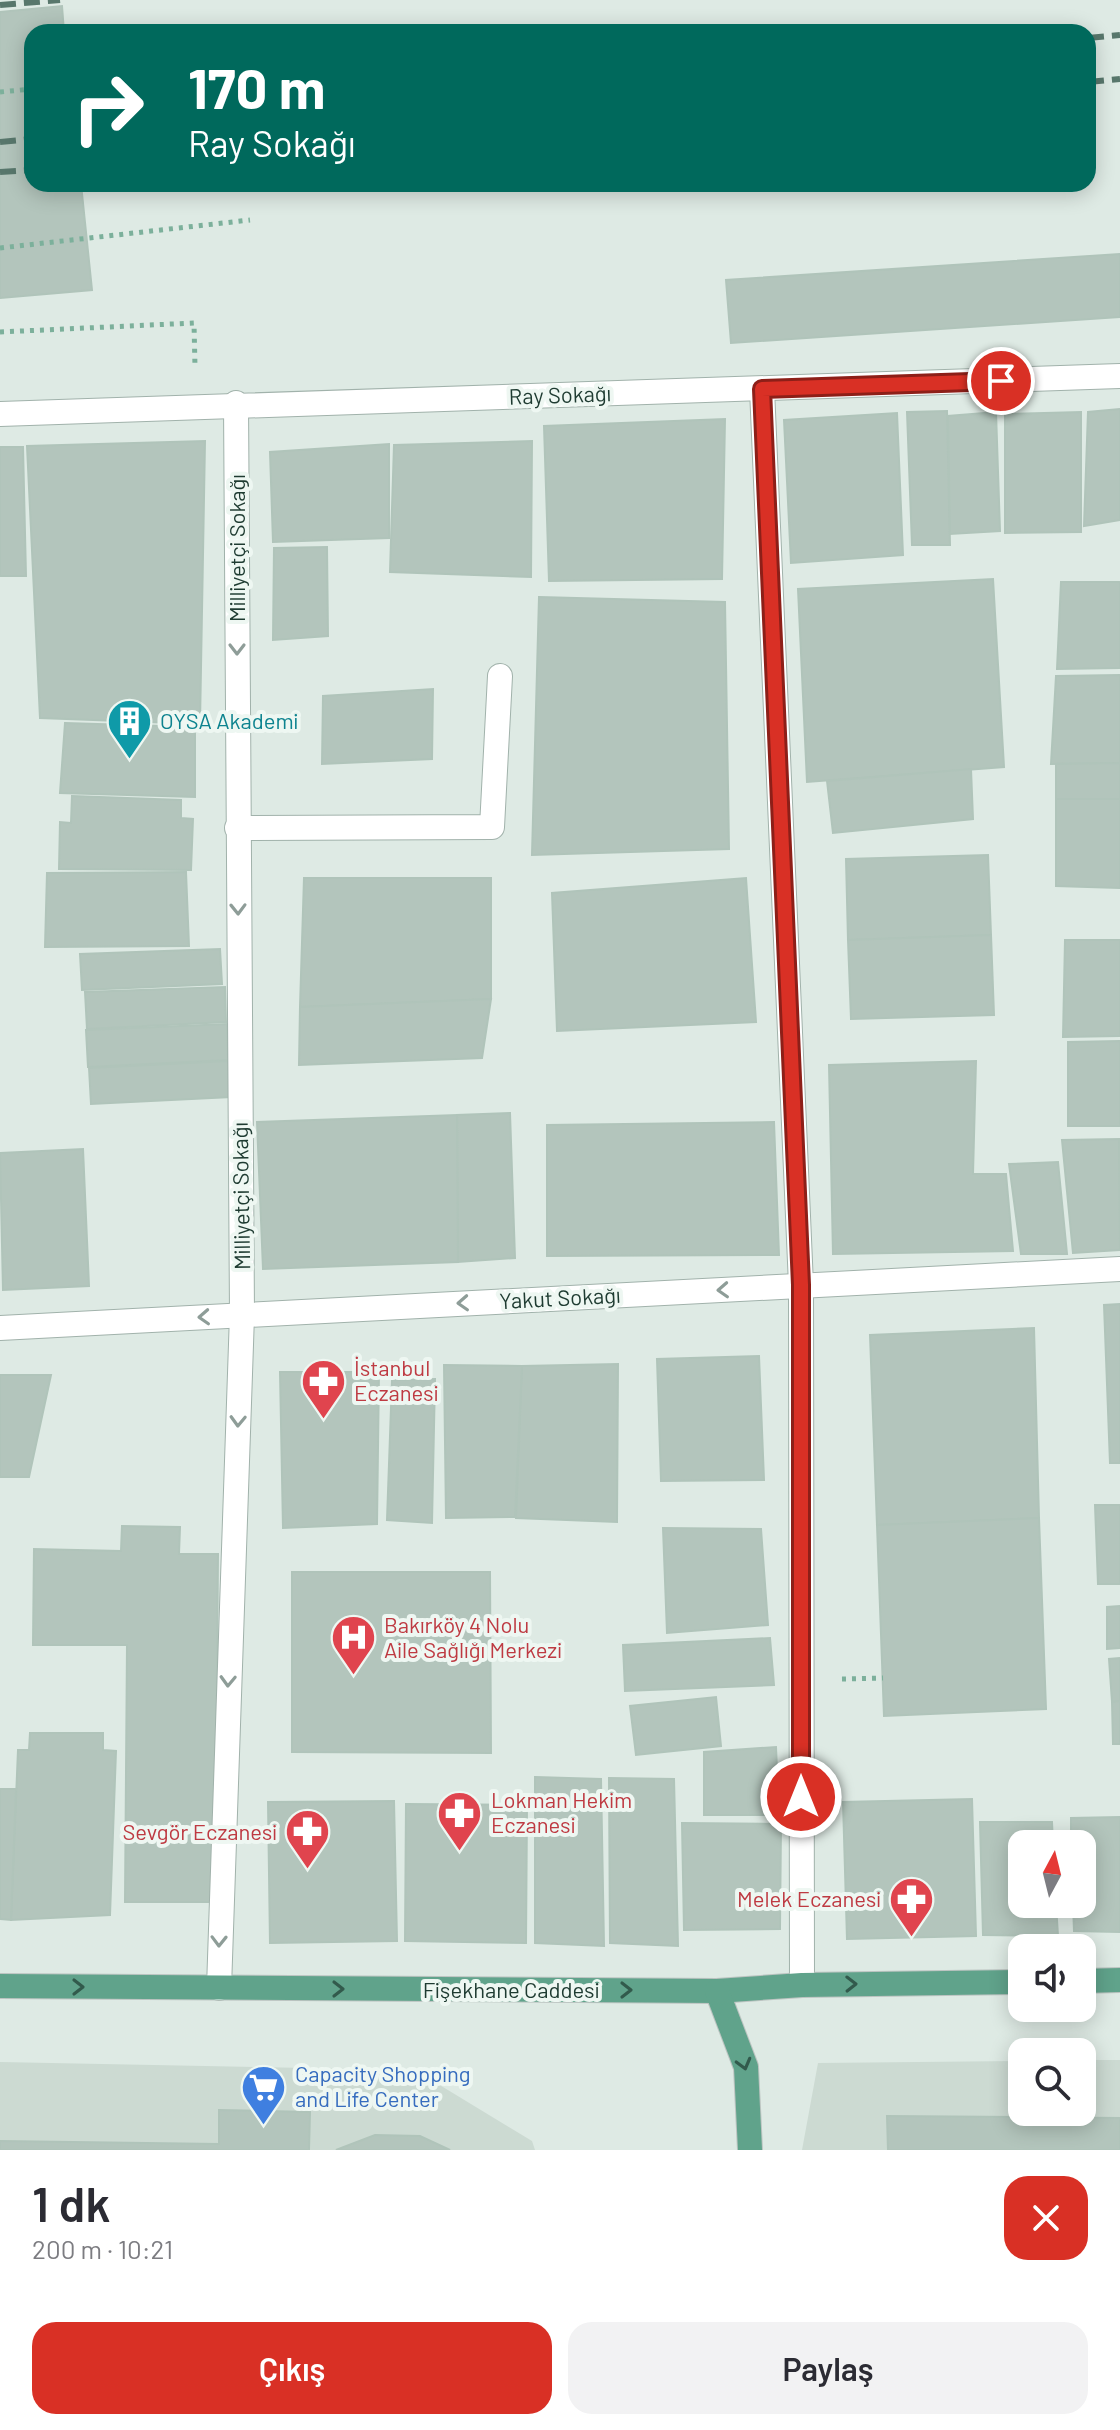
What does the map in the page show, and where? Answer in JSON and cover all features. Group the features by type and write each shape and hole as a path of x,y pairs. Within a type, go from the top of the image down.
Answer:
{"main road":[{"path":"1096,1981 1120,1980"},
{"name":"Fişekhane Caddesi","path":"0,1986 717,1991 802,1985 1008,1982"},
{"path":"717,1991 746,2067 750,2150"}],"street":[{"name":"Ray Sokağı","path":"0,414 236,403 1120,376"},
{"path":"762,389 801,1285 802,1985"},
{"name":"Milliyetçi Sokağı","path":"219,1988 242,1315 236,403"},
{"path":"237,828 492,827 500,676"},
{"name":"Yakut Sokağı","path":"0,1328 1120,1269"}],"path":[{"path":"0,92 24,90"},
{"path":"0,248 250,220"},
{"path":"0,332 194,323 196,405"}],"shaded area":[{"path":"1096,2060 1120,2060 1120,2150 802,2150 818,2063 1008,2061 1008,2126 1096,2126"},
{"path":"0,2062 415,2070 532,2141 535,2150 0,2150"}],"building":[{"path":"62,6 63,24 24,24 24,192 82,192 92,290 0,298 0,12"},
{"path":"1120,254 1120,317 731,343 726,280"},
{"path":"1120,409 1120,520 1084,526 1088,412"},
{"path":"947,411 950,545 912,545 907,412"},
{"path":"996,412 1000,531 950,534 948,416"},
{"path":"1081,412 1081,532 1005,533 1005,414"},
{"path":"897,413 903,555 791,563 784,420"},
{"path":"725,419 722,579 549,581 544,426"},
{"path":"205,441 200,724 40,718 27,446"},
{"path":"532,441 531,577 390,572 394,445"},
{"path":"389,444 389,538 273,542 270,452"},
{"path":"0,447 23,447 26,576 0,576"},
{"path":"327,547 328,636 273,640 274,548"},
{"path":"993,579 1004,767 807,782 798,589"},
{"path":"1061,582 1120,582 1120,668 1057,669"},
{"path":"539,597 725,602 729,849 532,855"},
{"path":"1120,675 1120,763 1051,764 1056,676"},
{"path":"433,689 432,759 322,764 323,696"},
{"name":"OYSA Akademi","path":"65,723 195,727 195,797 60,793"},
{"path":"1120,763 1120,799 1056,799 1056,764"},
{"path":"971,769 973,819 833,833 827,781"},
{"path":"72,796 181,800 181,818 193,819 191,870 59,869 60,822 71,823"},
{"path":"1056,799 1120,799 1120,888 1056,886"},
{"path":"988,855 991,935 848,940 846,859"},
{"path":"186,872 189,946 45,947 47,873"},
{"path":"304,878 491,878 491,999 300,1007"},
{"path":"746,878 756,1022 557,1031 552,893"},
{"path":"991,935 994,1015 851,1019 848,940"},
{"path":"1065,940 1120,940 1120,1036 1063,1037"},
{"path":"220,949 222,984 82,990 80,954"},
{"path":"225,987 226,1022 87,1029 85,992"},
{"path":"491,999 482,1058 299,1065 300,1007"},
{"path":"227,1024 228,1060 88,1067 86,1030"},
{"path":"1120,1041 1120,1126 1068,1126 1068,1042"},
{"path":"229,1061 231,1097 91,1104 89,1068"},
{"path":"976,1061 973,1174 1006,1174 1013,1251 833,1254 829,1065"},
{"path":"510,1113 515,1258 458,1262 457,1115"},
{"path":"457,1115 458,1262 263,1269 257,1122"},
{"path":"774,1122 779,1255 547,1256 547,1125"},
{"path":"1119,1139 1120,1250 1073,1253 1062,1140"},
{"path":"83,1149 89,1286 3,1290 0,1153"},
{"path":"1058,1162 1067,1254 1021,1254 1009,1164"},
{"path":"1120,1304 1120,1463 1110,1463 1104,1305"},
{"path":"1034,1328 1039,1518 877,1525 870,1335"},
{"path":"759,1356 764,1480 661,1481 657,1359"},
{"path":"618,1364 617,1522 516,1518 522,1366"},
{"path":"444,1365 522,1366 515,1517 446,1518"},
{"path":"280,1372 379,1372 377,1524 283,1528"},
{"path":"0,1375 51,1375 29,1477 0,1477"},
{"path":"435,1379 432,1523 387,1520 392,1380"},
{"path":"1095,1505 1120,1505 1120,1584 1098,1584"},
{"path":"1039,1518 1046,1709 884,1716 877,1525"},
{"path":"122,1526 180,1527 179,1554 218,1554 215,1902 125,1902 127,1645 33,1645 34,1549 121,1551"},
{"path":"663,1528 761,1529 768,1625 667,1633"},
{"path":"292,1572 490,1572 491,1753 292,1752"},
{"path":"1120,1606 1120,1648 1107,1649 1107,1607"},
{"path":"770,1638 774,1685 625,1691 623,1645"},
{"path":"1120,1658 1120,1701 1112,1702 1109,1659"},
{"path":"716,1697 721,1746 636,1755 630,1706"},
{"path":"1120,1701 1120,1744 1113,1744 1112,1702"},
{"path":"30,1733 103,1733 103,1750 116,1751 110,1915 11,1920 18,1750 29,1750"},
{"path":"776,1747 779,1815 704,1815 704,1752"},
{"path":"535,1777 601,1779 604,1946 535,1943"},
{"path":"609,1778 674,1779 678,1946 610,1943"},
{"path":"0,1789 16,1789 11,1920 0,1919"},
{"path":"972,1799 976,1936 847,1939 843,1802"},
{"path":"394,1801 397,1941 270,1943 268,1802"},
{"path":"406,1804 527,1805 526,1943 405,1941"},
{"path":"1120,1817 1120,1932 1074,1931 1074,1918 1096,1918 1096,1830 1071,1830 1071,1818"},
{"path":"980,1822 1052,1822 1052,1830 1008,1830 1008,1918 1057,1918 1058,1934 983,1935"},
{"path":"682,1823 781,1824 780,1929 684,1930"},
{"name":"Capacity Shopping and Life Center","path":"219,2110 310,2112 309,2150 0,2150 0,2141 219,2144"},
{"path":"887,2116 1008,2117 1008,2126 1096,2126 1096,2118 1120,2118 1120,2150 888,2150"},
{"name":"Capacity Shopping and Life Center","path":"375,2135 420,2136 450,2150 336,2150"}],"railway":[{"path":"0,5 60,0"},
{"path":"1096,37 1120,35"},
{"path":"1096,81 1120,79"},
{"path":"0,142 24,140"},
{"path":"0,172 24,170"}],"place":[{"name":"OYSA Akademi","path":"129,760"},
{"name":"İstanbul Eczanesi","path":"323,1420"},
{"name":"Bakırköy 4 Nolu Aile Sağlığı Merkezi","path":"353,1677"},
{"name":"Lokman Hekim Eczanesi","path":"460,1852"},
{"name":"Sevgör Eczanesi","path":"308,1871"},
{"name":"Melek Eczanesi","path":"912,1938"},
{"name":"Capacity Shopping and Life Center","path":"264,2126"}],"route":[{"path":"801,1797 801,1285 762,389 1001,381"}]}
